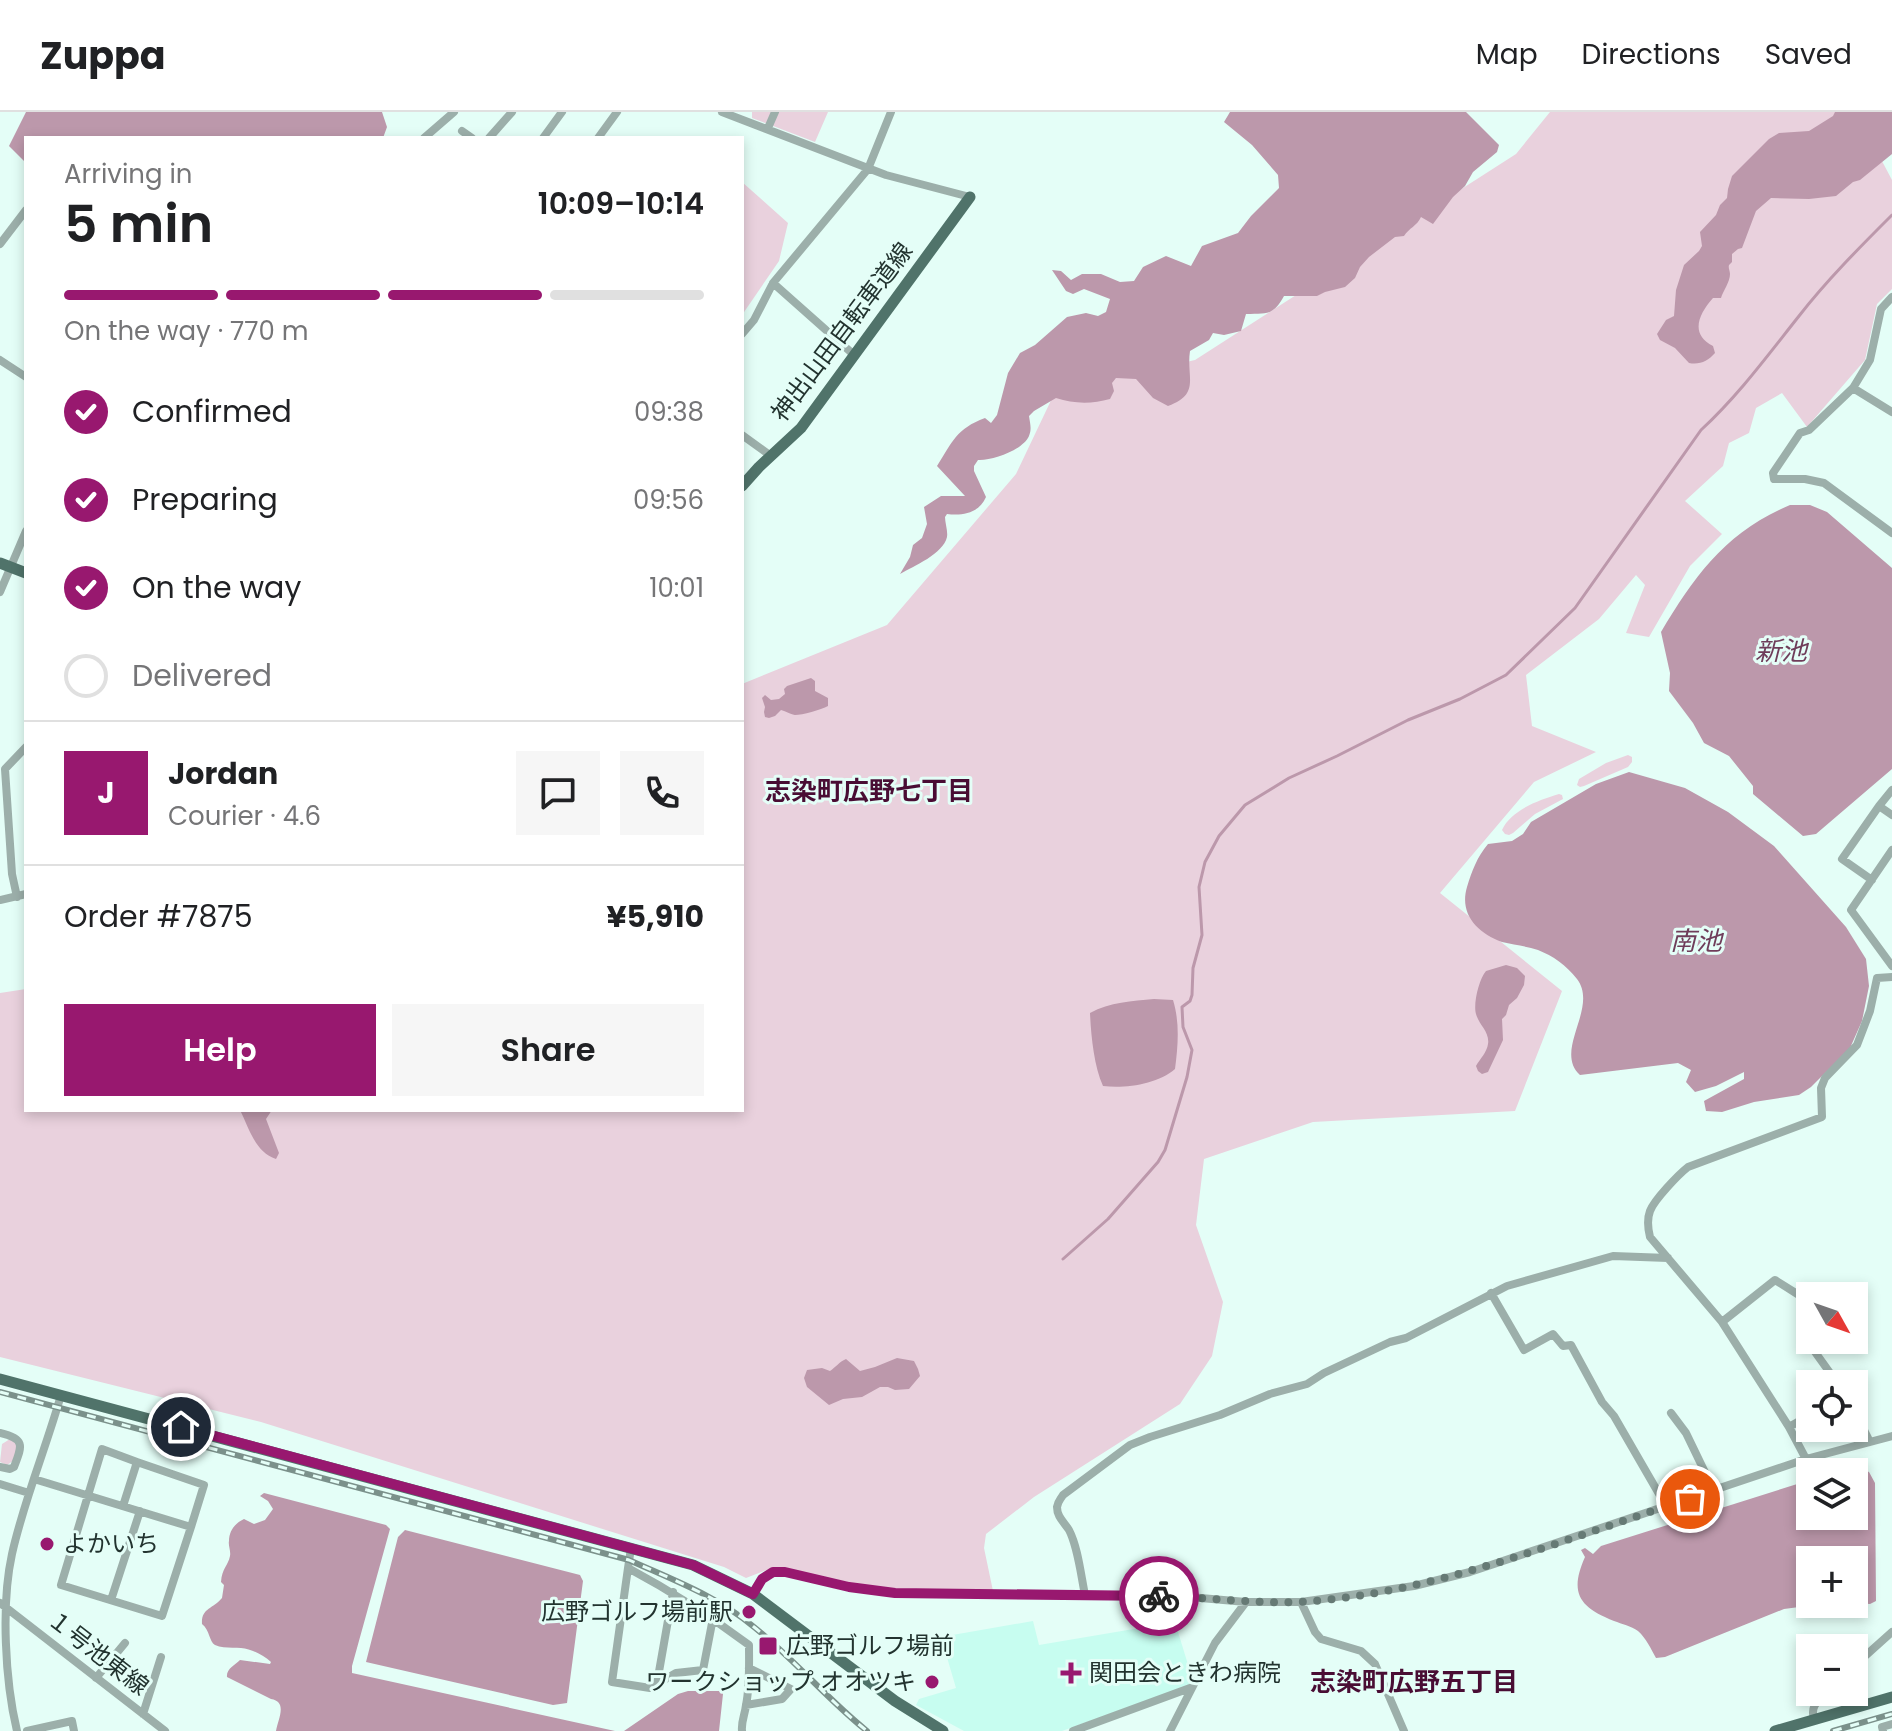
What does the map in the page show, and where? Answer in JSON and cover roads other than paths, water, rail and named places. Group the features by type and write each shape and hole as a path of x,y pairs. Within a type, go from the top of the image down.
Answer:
{"main road":[{"name":"神出山田自転車道線","path":"744,484 801,428 970,197"},
{"path":"5,564 24,572"},
{"path":"0,1379 693,1565 753,1594 895,1701 943,1731"},
{"path":"1775,1731 1796,1728 1814,1719 1892,1697"}],"street":[{"path":"426,136 454,112"},
{"path":"491,136 512,112"},
{"path":"544,136 562,112"},
{"path":"599,136 617,112"},
{"path":"722,112 868,169 970,197"},
{"path":"768,128 775,112"},
{"path":"744,332 754,320 773,283 868,169 891,112"},
{"path":"462,131 469,136"},
{"path":"0,244 24,213"},
{"path":"773,283 853,354"},
{"path":"1892,297 1881,309 1870,360 1853,388 1809,430 1800,433 1773,473 1774,479 1805,479 1824,483 1892,533"},
{"path":"0,360 24,376"},
{"path":"1853,388 1892,412"},
{"path":"744,436 771,456"},
{"path":"0,592 5,564 24,534"},
{"path":"0,900 22,896 12,874 5,769 24,749"},
{"path":"1872,880 1842,859 1892,790"},
{"path":"1879,806 1892,815"},
{"path":"1892,850 1851,910 1892,966"},
{"path":"1805,1458 1722,1322 1650,1237 1649,1212 1688,1167 1822,1117 1821,1088 1825,1078 1857,1045 1870,1011 1877,978 1892,977"},
{"path":"1085,1595 1069,1529 1062,1523 1057,1510 1059,1501 1130,1445 1220,1415 1270,1394 1307,1384 1507,1286 1613,1256 1668,1258"},
{"path":"1722,1322 1775,1280 1796,1293"},
{"path":"1491,1293 1524,1350 1553,1334 1563,1346 1571,1345 1666,1506"},
{"path":"17,1731 11,1707 3,1605 29,1493 61,1395"},
{"path":"1671,1413 1686,1433 1714,1491"},
{"path":"1789,1427 1796,1423"},
{"path":"0,1433 19,1441 21,1448 14,1467 0,1467"},
{"path":"1810,1458 1892,1436"},
{"path":"1868,1438 1870,1442"},
{"path":"102,1449 137,1462 204,1485 162,1616 61,1585 102,1449"},
{"path":"123,1506 137,1462"},
{"path":"753,1594 762,1579 773,1572 785,1572 849,1587 895,1593 1178,1596 1246,1602 1301,1602 1414,1586 1470,1572 1796,1462"},
{"path":"34,1479 191,1527"},
{"path":"0,1484 29,1493"},
{"path":"111,1600 140,1511"},
{"path":"631,1548 612,1682 650,1688 676,1673 703,1670 713,1618"},
{"path":"628,1568 673,1592 749,1645 742,1731"},
{"path":"657,1683 673,1592"},
{"path":"1170,1731 1215,1643 1246,1602"},
{"path":"1301,1602 1321,1639 1361,1651 1375,1664 1404,1731"},
{"name":"１号池東線","path":"3,1605 165,1731"},
{"path":"1868,1653 1892,1632"},
{"path":"96,1678 125,1643"},
{"path":"143,1714 161,1657"},
{"path":"746,1705 782,1699 791,1689 749,1668"},
{"path":"1073,1731 1190,1688"},
{"path":"1814,1706 1814,1719"},
{"path":"27,1731 72,1721 74,1731"},
{"path":"1883,1731 1882,1727 1892,1724"}],"water":[{"path":"26,112 382,112 387,127 384,136 24,136 24,161 9,146"},
{"path":"1230,112 1466,112 1499,145 1497,152 1473,172 1433,224 1421,217 1404,236 1395,237 1369,257 1345,287 1317,296 1284,296 1269,312 1246,314 1241,331 1224,335 1213,333 1209,340 1190,351 1190,384 1185,396 1178,401 1168,406 1153,398 1136,379 1116,378 1112,383 1114,391 1110,399 1083,403 1056,398 1034,411 1029,416 1030,431 1026,441 1006,454 978,460 974,466 986,497 979,507 970,512 947,514 947,537 940,549 900,574 913,545 922,538 927,524 924,507 941,496 965,496 937,466 961,431 985,418 991,423 997,415 1008,373 1020,353 1035,345 1067,317 1086,313 1098,316 1106,312 1110,299 1084,289 1073,294 1066,291 1052,270 1061,271 1071,280 1082,274 1101,274 1120,282 1134,281 1143,267 1166,256 1191,266 1202,246 1238,233 1279,188 1278,175 1252,145 1224,122"},
{"path":"1835,112 1892,112 1892,154 1836,196 1771,198 1756,211 1742,248 1732,254 1730,277 1721,298 1713,298 1700,317 1701,336 1713,346 1715,353 1704,362 1689,363 1675,348 1660,340 1657,334 1666,320 1674,316 1676,290 1684,265 1702,246 1700,232 1727,198 1732,176 1769,139 1779,133 1809,131"},
{"name":"新池","path":"1790,505 1810,505 1827,512 1892,568 1892,769 1816,834 1803,836 1753,794 1753,786 1729,756 1704,743 1669,691 1670,673 1661,632 1686,592 1714,557 1748,528"},
{"path":"811,678 815,681 815,691 828,698 828,706 798,715 781,710 775,716 765,717 762,698 765,695 771,700 779,699 785,694 787,686"},
{"name":"南池","path":"1629,772 1685,788 1728,812 1774,846 1846,927 1866,959 1869,986 1862,1021 1850,1048 1799,1095 1754,1102 1722,1112 1706,1111 1704,1101 1744,1079 1744,1072 1695,1092 1686,1082 1691,1070 1678,1063 1580,1075 1573,1065 1571,1054 1583,1003 1577,979 1564,965 1544,952 1493,938 1478,928 1468,914 1467,887 1475,864 1488,844 1512,841 1523,834 1531,822 1596,784"},
{"path":"1506,965 1517,968 1525,976 1524,985 1502,1019 1503,1040 1488,1072 1482,1074 1476,1066 1488,1040 1476,1014 1477,992 1486,971"},
{"path":"1173,1000 1178,1034 1175,1069 1141,1084 1103,1086 1095,1060 1090,1013 1113,1004"},
{"path":"241,1112 271,1112 266,1119 279,1153 276,1159 263,1151"},
{"path":"897,1358 914,1361 918,1369 920,1376 909,1389 880,1387 862,1397 843,1399 829,1405 807,1387 804,1378 807,1370 822,1368 830,1371 846,1359 860,1371"},
{"path":"1868,1472 1875,1483 1876,1601 1868,1604 1868,1546 1796,1546 1796,1607 1784,1609 1665,1657 1656,1658 1638,1631 1602,1616 1580,1597 1578,1580 1585,1557 1581,1550 1585,1548 1593,1554 1601,1546 1796,1484 1796,1530 1868,1530"},
{"path":"264,1493 386,1525 390,1529 352,1673 615,1731 276,1731 281,1712 279,1704 227,1677 229,1669 240,1660 271,1662 249,1650 215,1645 202,1624 206,1612 222,1598 224,1585 221,1582 230,1556 229,1537 233,1528 244,1519 254,1524 265,1520 273,1509 260,1496"},
{"path":"405,1530 580,1575 583,1581 567,1703 553,1705 366,1662 398,1537"},
{"path":"721,1691 719,1731 624,1731 678,1694"}],"waterway":[{"path":"1063,1259 1108,1219 1165,1150 1192,1050 1183,1027 1182,1007 1192,995 1193,968 1202,935 1199,887 1205,862 1219,836 1245,805 1289,778 1506,675 1575,608 1701,430 1740,389 1821,290 1892,215"}],"railway":[{"path":"0,1392 629,1560 694,1589 740,1616 769,1639 867,1731"},
{"path":"1833,1731 1892,1714"}],"place":[{"name":"よかいち","path":"47,1544"},
{"name":"広野ゴルフ場前駅","path":"749,1612"},
{"name":"広野ゴルフ場前","path":"768,1646"},
{"name":"関田会ときわ病院","path":"1071,1673"},
{"name":"ワークショップ オオツキ","path":"932,1682"}],"district":[{"name":"志染町広野七丁目","path":"869,791"},
{"name":"志染町広野五丁目","path":"1414,1682"}]}
